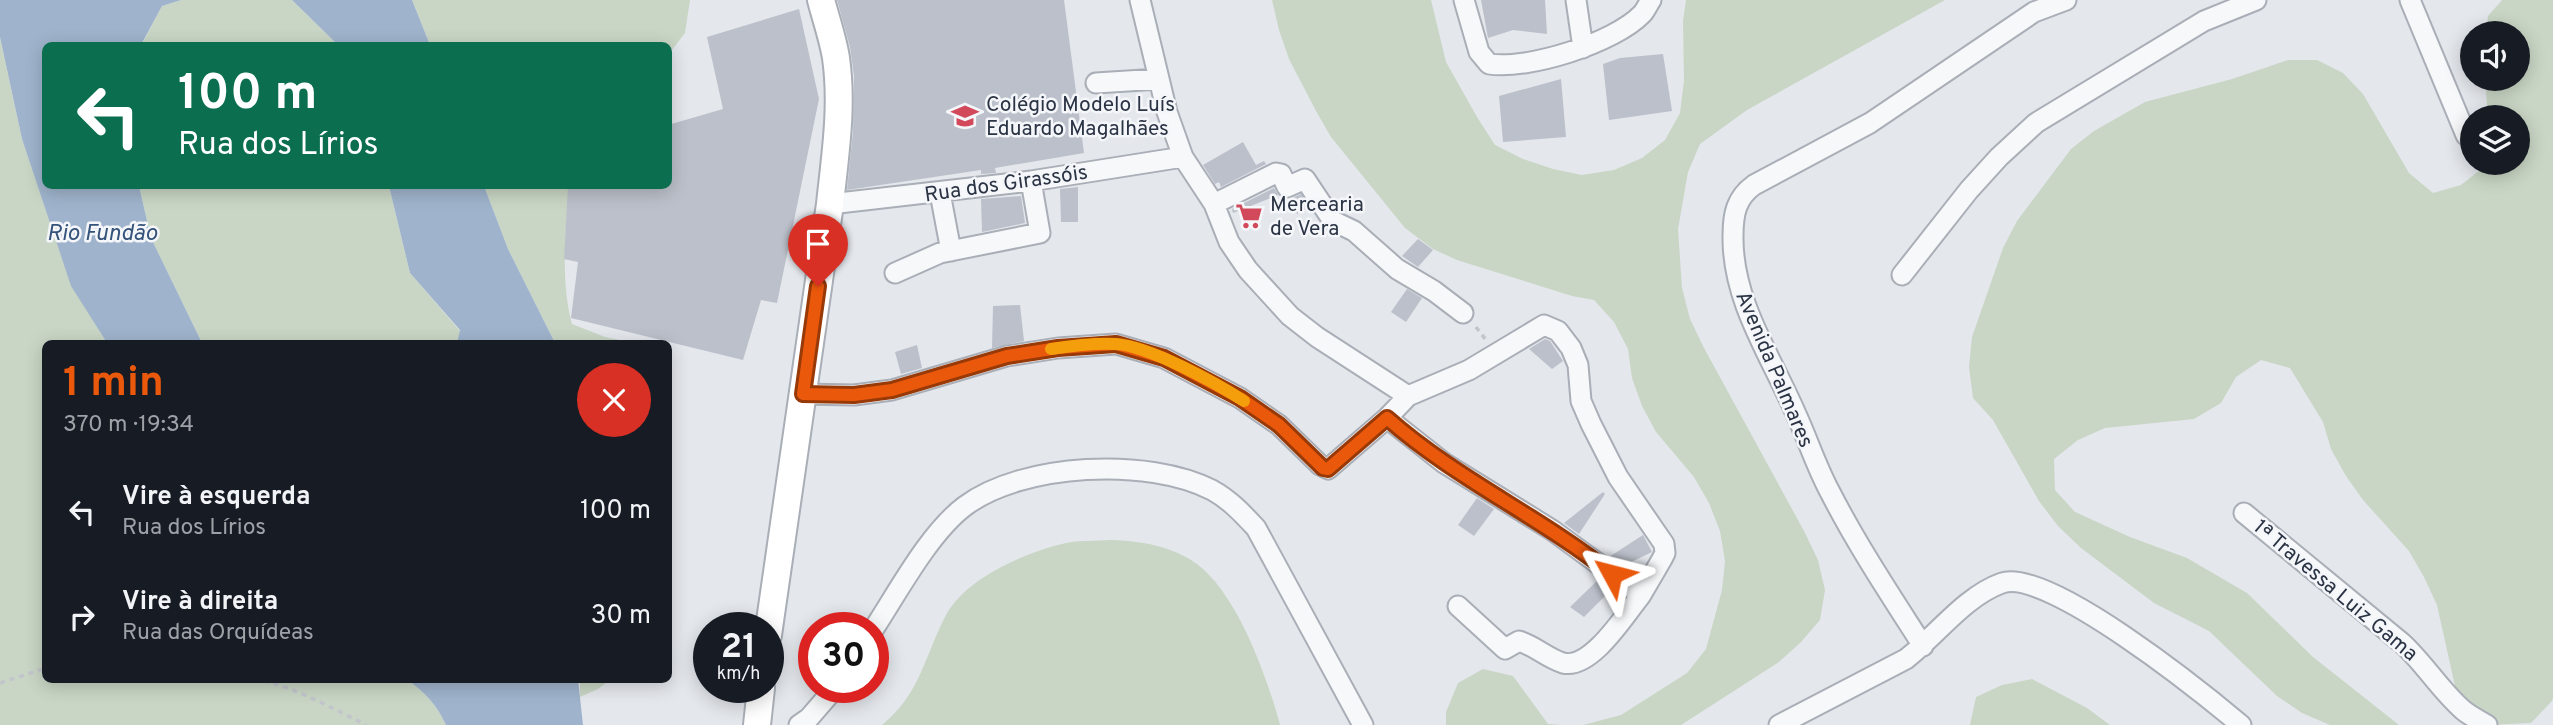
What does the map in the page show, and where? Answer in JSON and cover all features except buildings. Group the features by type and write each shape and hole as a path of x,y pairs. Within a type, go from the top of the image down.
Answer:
{"main road":[{"path":"771,612 830,204 839,94 836,57 821,0"},
{"path":"757,725 759,703"}],"street":[{"path":"1140,0 1171,128 1183,157 1214,204 1229,242 1248,270 1290,316 1317,337 1408,396"},
{"path":"1464,0 1479,52 1489,65 1505,67 1583,48 1619,30 1642,14 1651,0"},
{"path":"1576,0 1583,48"},
{"name":"Avenida Palmares","path":"1923,646 1830,493 1769,360 1742,298 1733,260 1734,217 1742,193 1754,185 1870,123 2034,12 2066,0"},
{"path":"1902,275 1969,190 1999,157 2036,123 2204,21 2256,0"},
{"path":"2410,0 2460,121"},
{"path":"1096,83 1159,79"},
{"name":"Rua dos Girassóis","path":"830,204 1031,181 1183,157"},
{"path":"1214,204 1276,173 1281,174 1287,187 1305,179 1333,221 1354,231 1397,269 1434,291 1462,313"},
{"path":"895,273 940,253 1040,233 1031,181"},
{"path":"940,192 951,251"},
{"path":"803,394 854,395 892,390 1007,356 1058,348 1116,344 1164,358 1240,398 1279,425 1320,465 1328,469 1408,396 1469,370 1544,325 1558,331 1571,348 1578,365 1581,401 1591,424 1618,477 1664,544 1665,553 1640,595 1591,656 1579,662 1566,664 1519,641 1505,649 1458,606"},
{"path":"1387,418 1444,463 1552,530 1640,595"},
{"path":"885,612 944,526 966,505 1000,488 1065,470 1148,471 1180,478 1211,490 1237,506 1256,528 1363,725"},
{"name":"1ª Travessa Luiz Gama","path":"2244,513 2402,643 2421,660 2464,711 2487,725"},
{"path":"1779,725 1906,659 1957,612 1979,596 2003,583 2020,582 2053,593 2132,641 2241,725"},
{"path":"799,725 822,703"}],"path":[{"path":"1462,313 1496,353"},
{"path":"0,683 42,669"},
{"path":"272,683 366,725"}],"green space":[{"path":"181,0 292,0 335,42 143,42 162,6"},
{"path":"412,0 690,0 685,33 672,50 672,42 429,42"},
{"path":"1272,0 1431,0 1446,62 1495,145 1523,159 1582,175 1614,170 1642,158 1665,140 1680,113 1684,81 1683,21 1686,0 1945,0 1747,110 1700,144 1688,172 1678,229 1682,288 1690,319 1804,531 1818,560 1825,590 1820,620 1779,662 1681,725 1583,725 1621,715 1687,673 1706,649 1722,590 1725,561 1720,531 1709,503 1694,477 1656,432 1642,406 1632,378 1628,349 1614,322 1594,300 1572,296 1457,260 1433,249 1405,228 1331,137 1289,59"},
{"path":"2502,0 2553,0 2553,698 2531,723 2487,725 2457,695 2437,605 2424,577 2409,551 2363,500 2346,476 2331,449 2323,422 2290,368 2261,360 2236,377 2221,403 2194,419 2105,428 2078,440 2054,459 2055,490 2075,512 2130,537 2187,558 2247,593 2313,657 2399,725 2330,725 2302,713 2277,696 2209,631 2154,603 2081,548 2058,526 2039,501 1993,420 1973,398 1969,367 1972,337 2003,248 2017,221 2071,149 2094,131 2145,102 2232,79 2288,60 2317,60 2343,73 2363,94 2409,173 2433,193 2461,185 2474,175 2530,175 2530,105 2487,105 2486,91 2530,91 2530,21 2487,21 2488,16"},
{"path":"0,37 22,139 71,285 105,340 42,340 42,683 412,683 429,699 446,725 0,725"},
{"path":"140,189 390,189 410,273 460,331 458,340 201,340 151,238"},
{"path":"485,189 569,189 565,273 572,324 620,340 554,340 508,249"},
{"path":"1080,541 1145,543 1167,549 1197,564 1212,578 1238,616 1249,638 1280,725 882,725 895,713 914,687 946,615 967,590 997,569 1047,548"},
{"path":"1483,669 1513,676 1548,724 1561,725 1446,725 1446,712 1458,683"},
{"path":"2032,679 2087,708 2110,725 1970,725 1976,697 2002,685"},
{"path":"580,683 606,683 598,689 580,697"}],"water":[{"name":"Rio Fundão","path":"0,0 181,0 162,6 143,42 42,42 42,189 140,189 151,238 201,340 105,340 71,286 22,139 0,37"},
{"path":"292,0 412,0 429,42 335,42"},
{"path":"390,189 485,189 508,249 554,340 458,340 460,330 410,273"},
{"path":"412,683 578,683 583,725 446,725 419,688"}],"slow traffic":[{"path":"1051,349 1116,344 1139,349 1164,358 1244,401"}],"place":[{"name":"Colégio Modelo Luís Eduardo Magalhães","path":"965,116"},
{"name":"Mercearia de Vera","path":"1249,216"}],"route":[{"path":"818,286 803,394 854,395 892,390 1007,356 1058,348 1116,344 1139,349 1164,358 1240,398 1279,425 1323,468 1328,469 1387,418 1444,463 1552,530 1612,574"}]}
